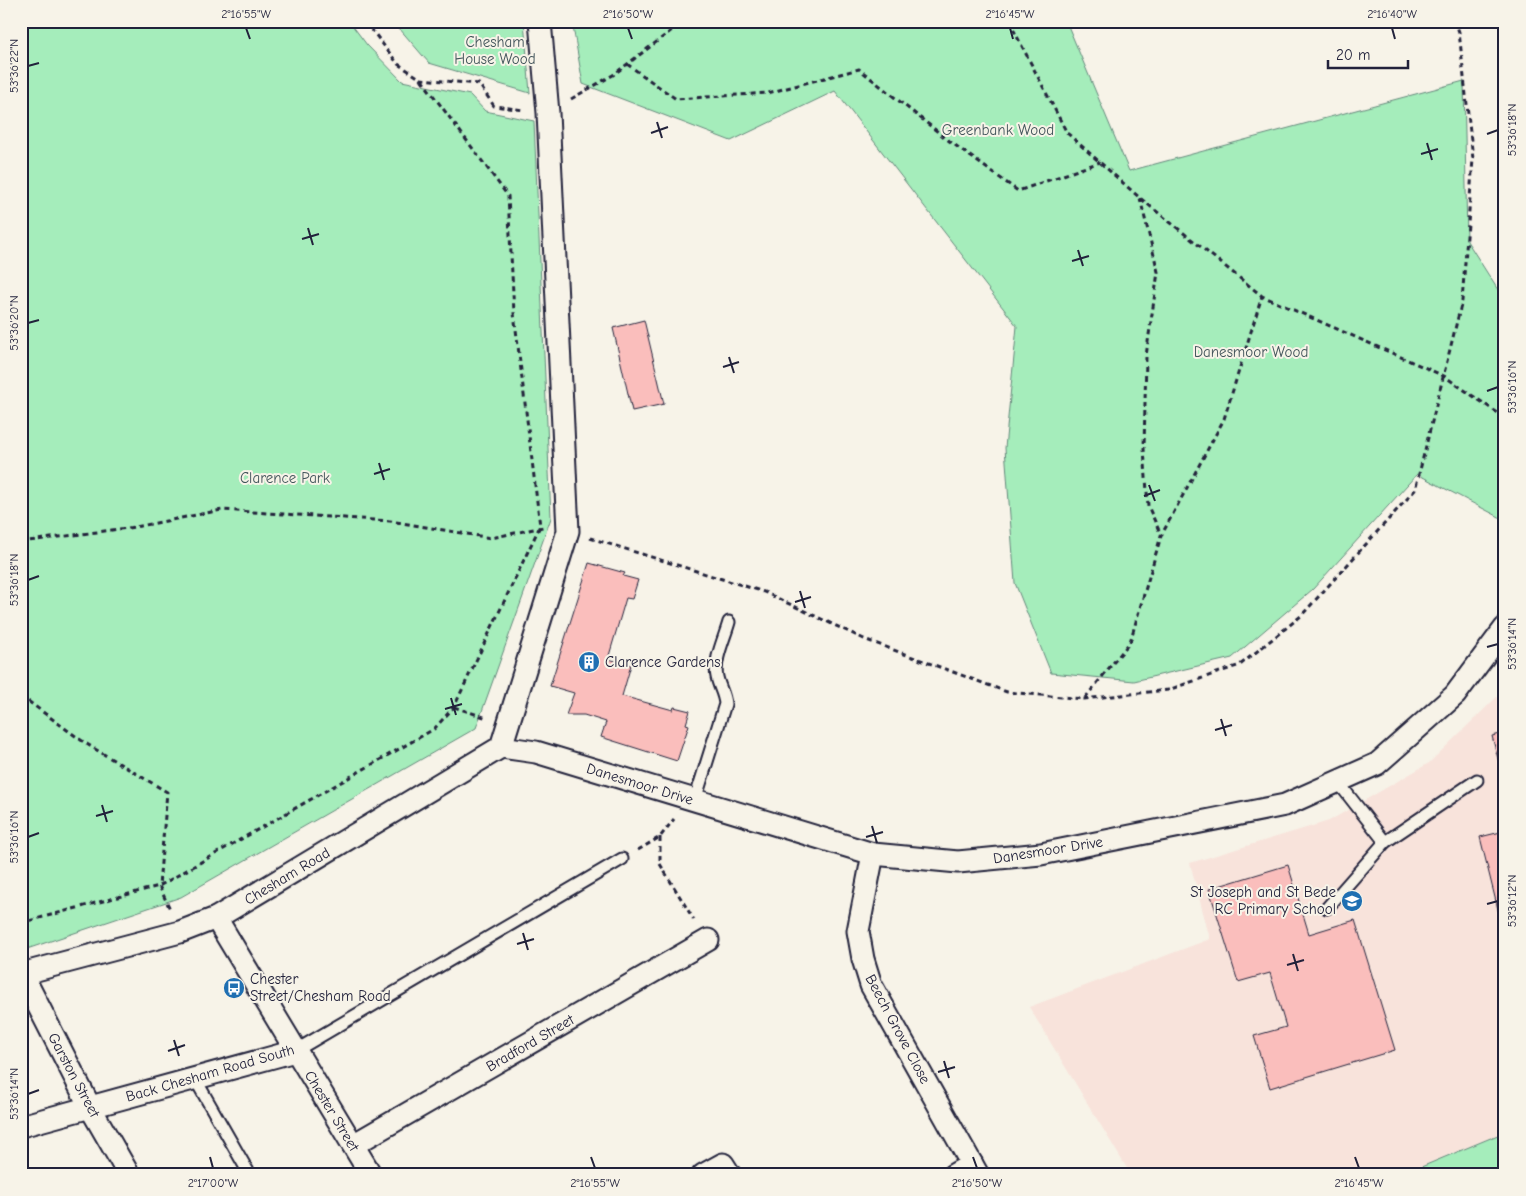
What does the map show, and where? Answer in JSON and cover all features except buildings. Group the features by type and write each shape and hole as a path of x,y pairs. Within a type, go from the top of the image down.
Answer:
{"street":[{"path":"501,747 568,531 548,113 540,21"},
{"name":"Danesmoor Drive","path":"501,747 536,752 873,854 958,862 1041,854 1286,806 1377,764 1455,695 1505,628"},
{"name":"Chesham Road","path":"21,974 180,932 216,918 501,747"},
{"name":"Beech Grove Close","path":"873,854 858,930 863,959 871,984 975,1170 953,1175"},
{"name":"Chester Street","path":"216,918 371,1175"},
{"name":"Bradford Street","path":"353,1145 708,940"},
{"name":"Garston Street","path":"21,974 90,1107 129,1175"},
{"name":"Back Chesham Road South","path":"21,1126 194,1077 295,1051"},
{"path":"702,1175 723,1164 730,1175"}],"lane":[{"path":"692,800 725,704 724,694 717,678 716,669 729,622"},
{"path":"1327,908 1385,842 1477,780"},
{"path":"1338,782 1385,842"},
{"name":"Back Chesham Road South","path":"295,1051 622,860"},
{"path":"194,1077 250,1175"}],"path":[{"path":"21,923 159,886 434,729 454,707 540,526 514,313 508,196 421,79 398,64 364,21"},
{"path":"421,79 479,84 494,106 548,113 627,64 684,21"},
{"path":"1009,21 1067,133 1140,198 1262,296 1444,376 1505,418"},
{"path":"21,542 135,527 222,510 390,521 491,538 540,526 568,531 764,592 864,639 1007,692 1084,699 1168,690 1240,665 1301,616 1415,490 1462,302 1473,159 1459,32 1455,21"},
{"path":"627,64 676,99 768,92 859,69 948,140 1018,191 1100,162"},
{"path":"1140,198 1158,272 1146,356 1144,449 1148,506 1161,536"},
{"path":"1084,699 1130,642 1161,536 1224,420 1262,296"},
{"path":"21,696 85,743 167,792 159,886 180,932"},
{"path":"454,707 509,723"},
{"path":"622,860 660,837 692,800"},
{"path":"660,837 660,864 675,891 708,940"}],"shaded area":[{"name":"St Joseph and St Bede RC Primary School","path":"1505,689 1505,1132 1402,1175 1131,1175 1029,1007 1210,939 1190,863 1329,821 1429,763"}],"green space":[{"name":"Clarence Park","path":"21,21 349,21 367,45 402,81 470,95 485,111 534,121 551,518 476,728 181,897 21,951"},
{"name":"Chesham House Wood","path":"393,21 524,21 530,93 429,63"},
{"name":"Danesmoor Wood","path":"572,21 1066,21 1129,171 1464,81 1467,241 1505,301 1505,520 1417,474 1313,589 1232,658 1134,681 1051,673 1015,583 1005,448 1017,326 835,91 731,141 583,84"},
{"path":"1505,1132 1505,1175 1402,1175"}],"place":[{"name":"Clarence Gardens","path":"589,662"},
{"name":"St Joseph and St Bede RC Primary School","path":"1352,901"},
{"name":"Chester Street/Chesham Road","path":"234,988"}],"park label":[{"name":"Greenbank Wood","path":"998,130"}]}
